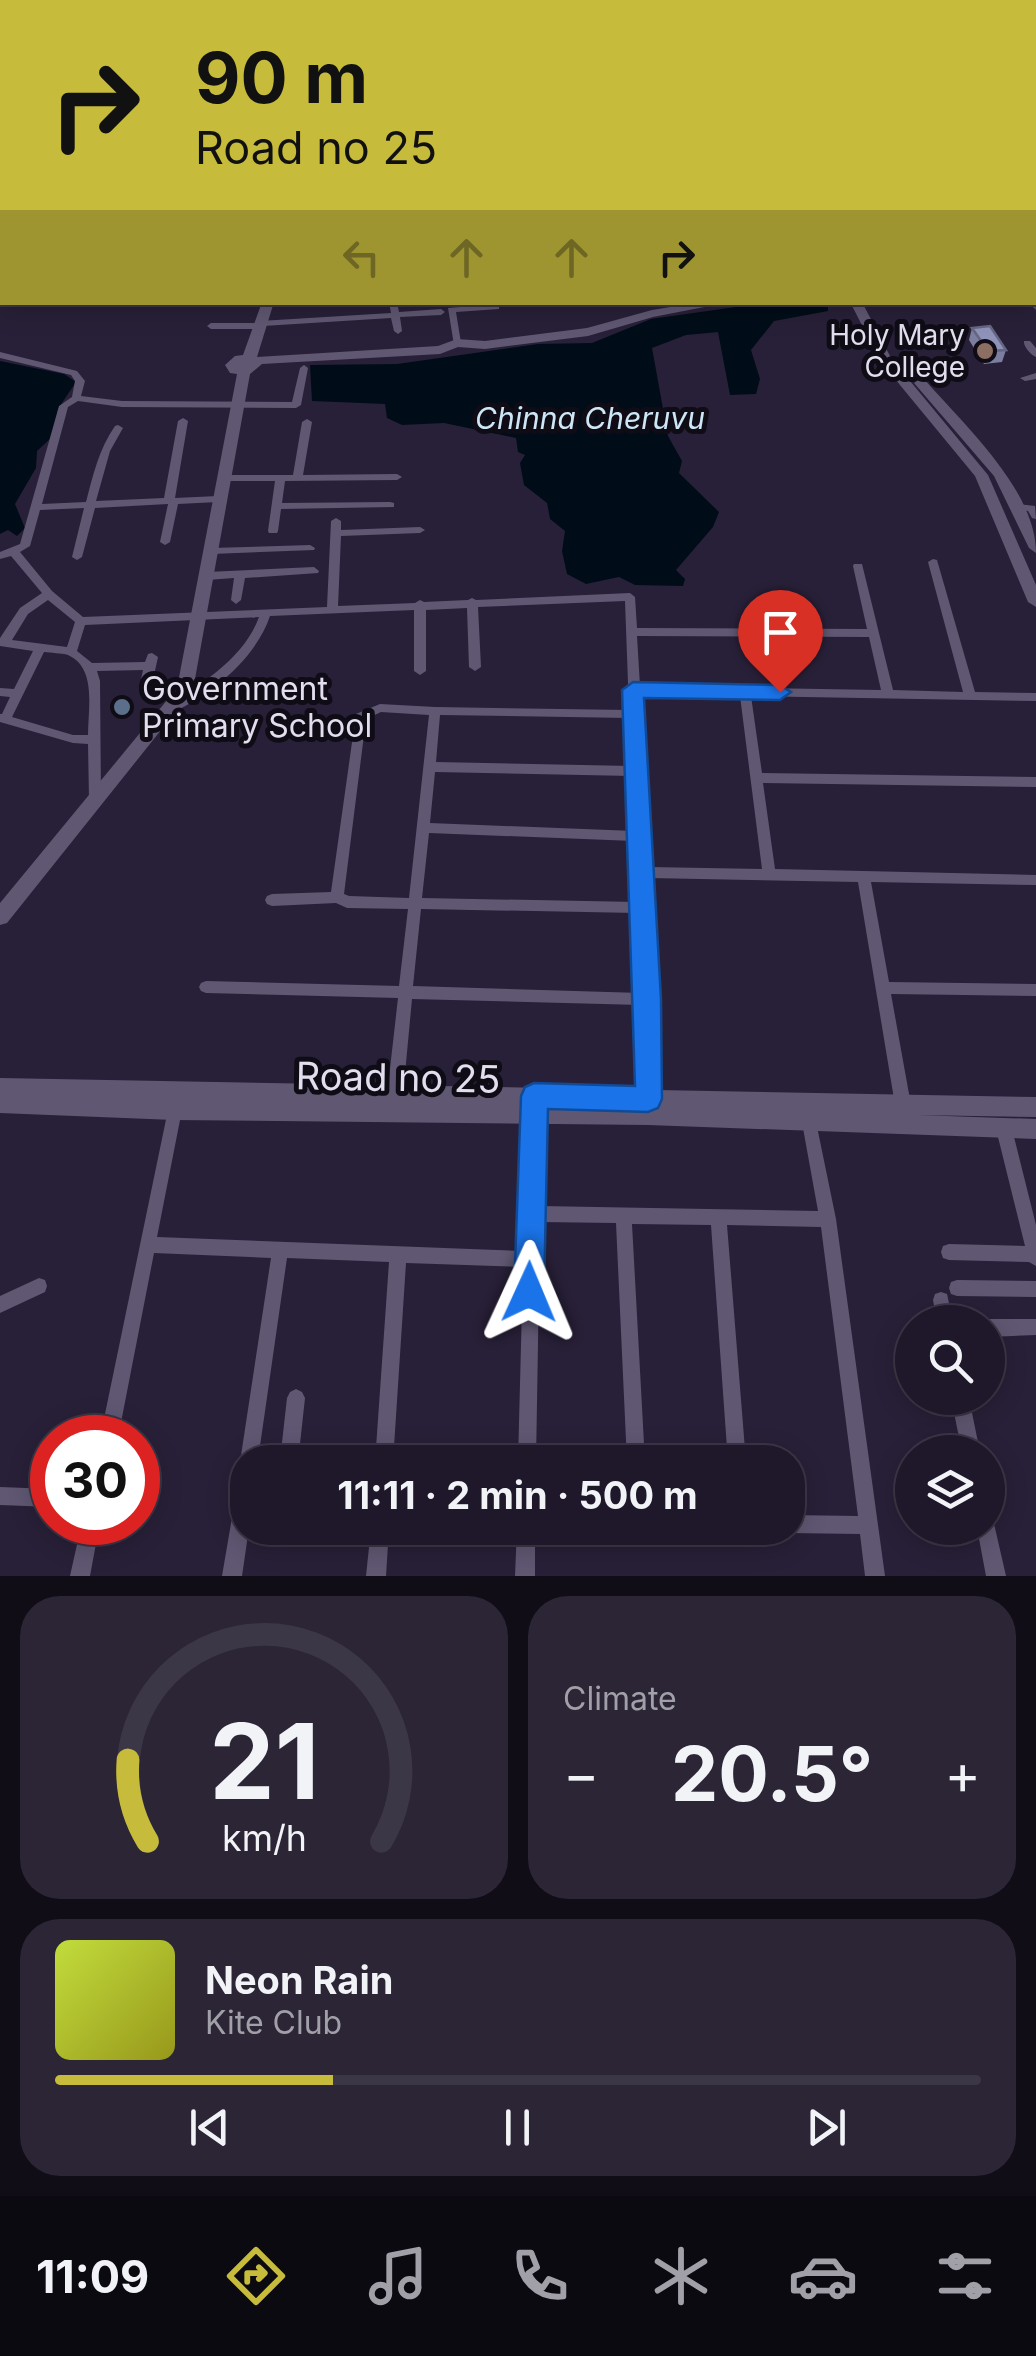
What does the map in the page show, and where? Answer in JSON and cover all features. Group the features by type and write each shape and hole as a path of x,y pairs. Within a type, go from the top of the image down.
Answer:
{"street":[{"path":"1,915 186,684 218,500 249,363 267,305"},
{"path":"394,305 398,332"},
{"path":"249,363 440,350 458,343 485,345 588,332 652,314 706,305"},
{"path":"857,305 884,359 977,471 1036,602"},
{"path":"871,305 894,353 994,468 1018,507 1036,548"},
{"path":"458,343 451,310 496,307"},
{"path":"212,326 441,312"},
{"path":"1027,343 1036,354"},
{"path":"0,355 74,374 80,381 76,398"},
{"path":"304,368 296,405 122,404 76,398 64,406 24,546 6,553 81,621 630,598 648,999 648,1107"},
{"path":"166,542 183,421"},
{"path":"297,478 306,422"},
{"path":"77,557 94,504 106,442 118,428"},
{"path":"977,471 994,468"},
{"path":"223,478 398,477"},
{"path":"273,530 280,478"},
{"path":"36,507 218,500"},
{"path":"276,506 390,505"},
{"path":"1018,507 1031,508 1036,516"},
{"path":"332,610 336,527 420,530"},
{"path":"210,551 310,548"},
{"path":"933,562 970,696"},
{"path":"858,566 888,694"},
{"path":"207,576 314,571"},
{"path":"236,600 240,574"},
{"path":"48,594 24,610 2,643 71,652 90,667 150,661 146,684 186,684"},
{"path":"472,602 475,668"},
{"path":"420,604 420,671"},
{"path":"167,712 250,649 261,634 266,612"},
{"path":"71,652 81,621"},
{"path":"632,632 874,633"},
{"path":"39,650 3,719 94,740"},
{"path":"90,667 95,799"},
{"path":"633,690 1036,697"},
{"path":"0,692 18,693"},
{"path":"744,692 769,875"},
{"path":"338,896 360,717 380,708 634,714"},
{"path":"395,1095 435,710"},
{"path":"428,767 636,770"},
{"path":"756,778 1036,782"},
{"path":"422,828 639,836"},
{"path":"640,872 1036,880"},
{"path":"864,878 903,1105"},
{"path":"272,900 338,896 346,902 644,908"},
{"path":"206,986 648,999"},
{"path":"884,988 1036,990"},
{"name":"Road no 25","path":"0,1088 174,1110 648,1107 809,1112 1004,1130 1036,1129"},
{"name":"Road no 25","path":"0,1103 58,1098 395,1095 534,1105"},
{"path":"527,1445 534,1105"},
{"name":"Road no 25","path":"809,1112 903,1105 1036,1107"},
{"path":"114,1415 174,1110"},
{"path":"809,1112 828,1218 876,1576"},
{"path":"949,1252 1036,1255 1004,1130"},
{"path":"530,1214 828,1218"},
{"path":"624,1215 635,1445"},
{"path":"718,1217 736,1445"},
{"path":"149,1245 530,1258"},
{"path":"251,1445 280,1250"},
{"path":"385,1445 398,1254"},
{"path":"0,1305 40,1286"},
{"path":"957,1288 1036,1289"},
{"path":"941,1300 942,1305"},
{"path":"1005,1328 1036,1327"},
{"path":"292,1445 296,1398"},
{"path":"0,1496 30,1497"},
{"path":"805,1524 869,1525"},
{"path":"80,1576 86,1545"},
{"path":"232,1576 237,1545"},
{"path":"376,1576 379,1545"},
{"path":"525,1576 526,1545"},
{"path":"990,1545 996,1576"}],"water":[{"name":"Chinna Cheruvu","path":"750,305 828,305 828,311 774,321 751,350 760,379 756,394 730,395 718,332 686,335 652,348 668,436 682,461 679,473 719,512 713,527 676,570 685,579 683,586 635,585 619,577 586,584 567,574 562,551 565,531 550,519 547,503 524,485 520,463 525,455 518,452 516,438 444,423 402,425 387,418 385,404 312,401 310,365 397,364 538,344 592,343 651,319"},
{"path":"0,361 64,374 76,382 58,409 52,437 37,451 36,468 15,504 25,528 17,536 8,530 0,534"}],"building":[{"path":"990,326 1006,350 988,351 972,328"}],"place":[{"name":"Holy Mary College","path":"985,351"},
{"name":"Government Primary School","path":"122,707"}],"route":[{"path":"529,1292 534,1096 648,1099 648,999 633,690 780,692"}]}
